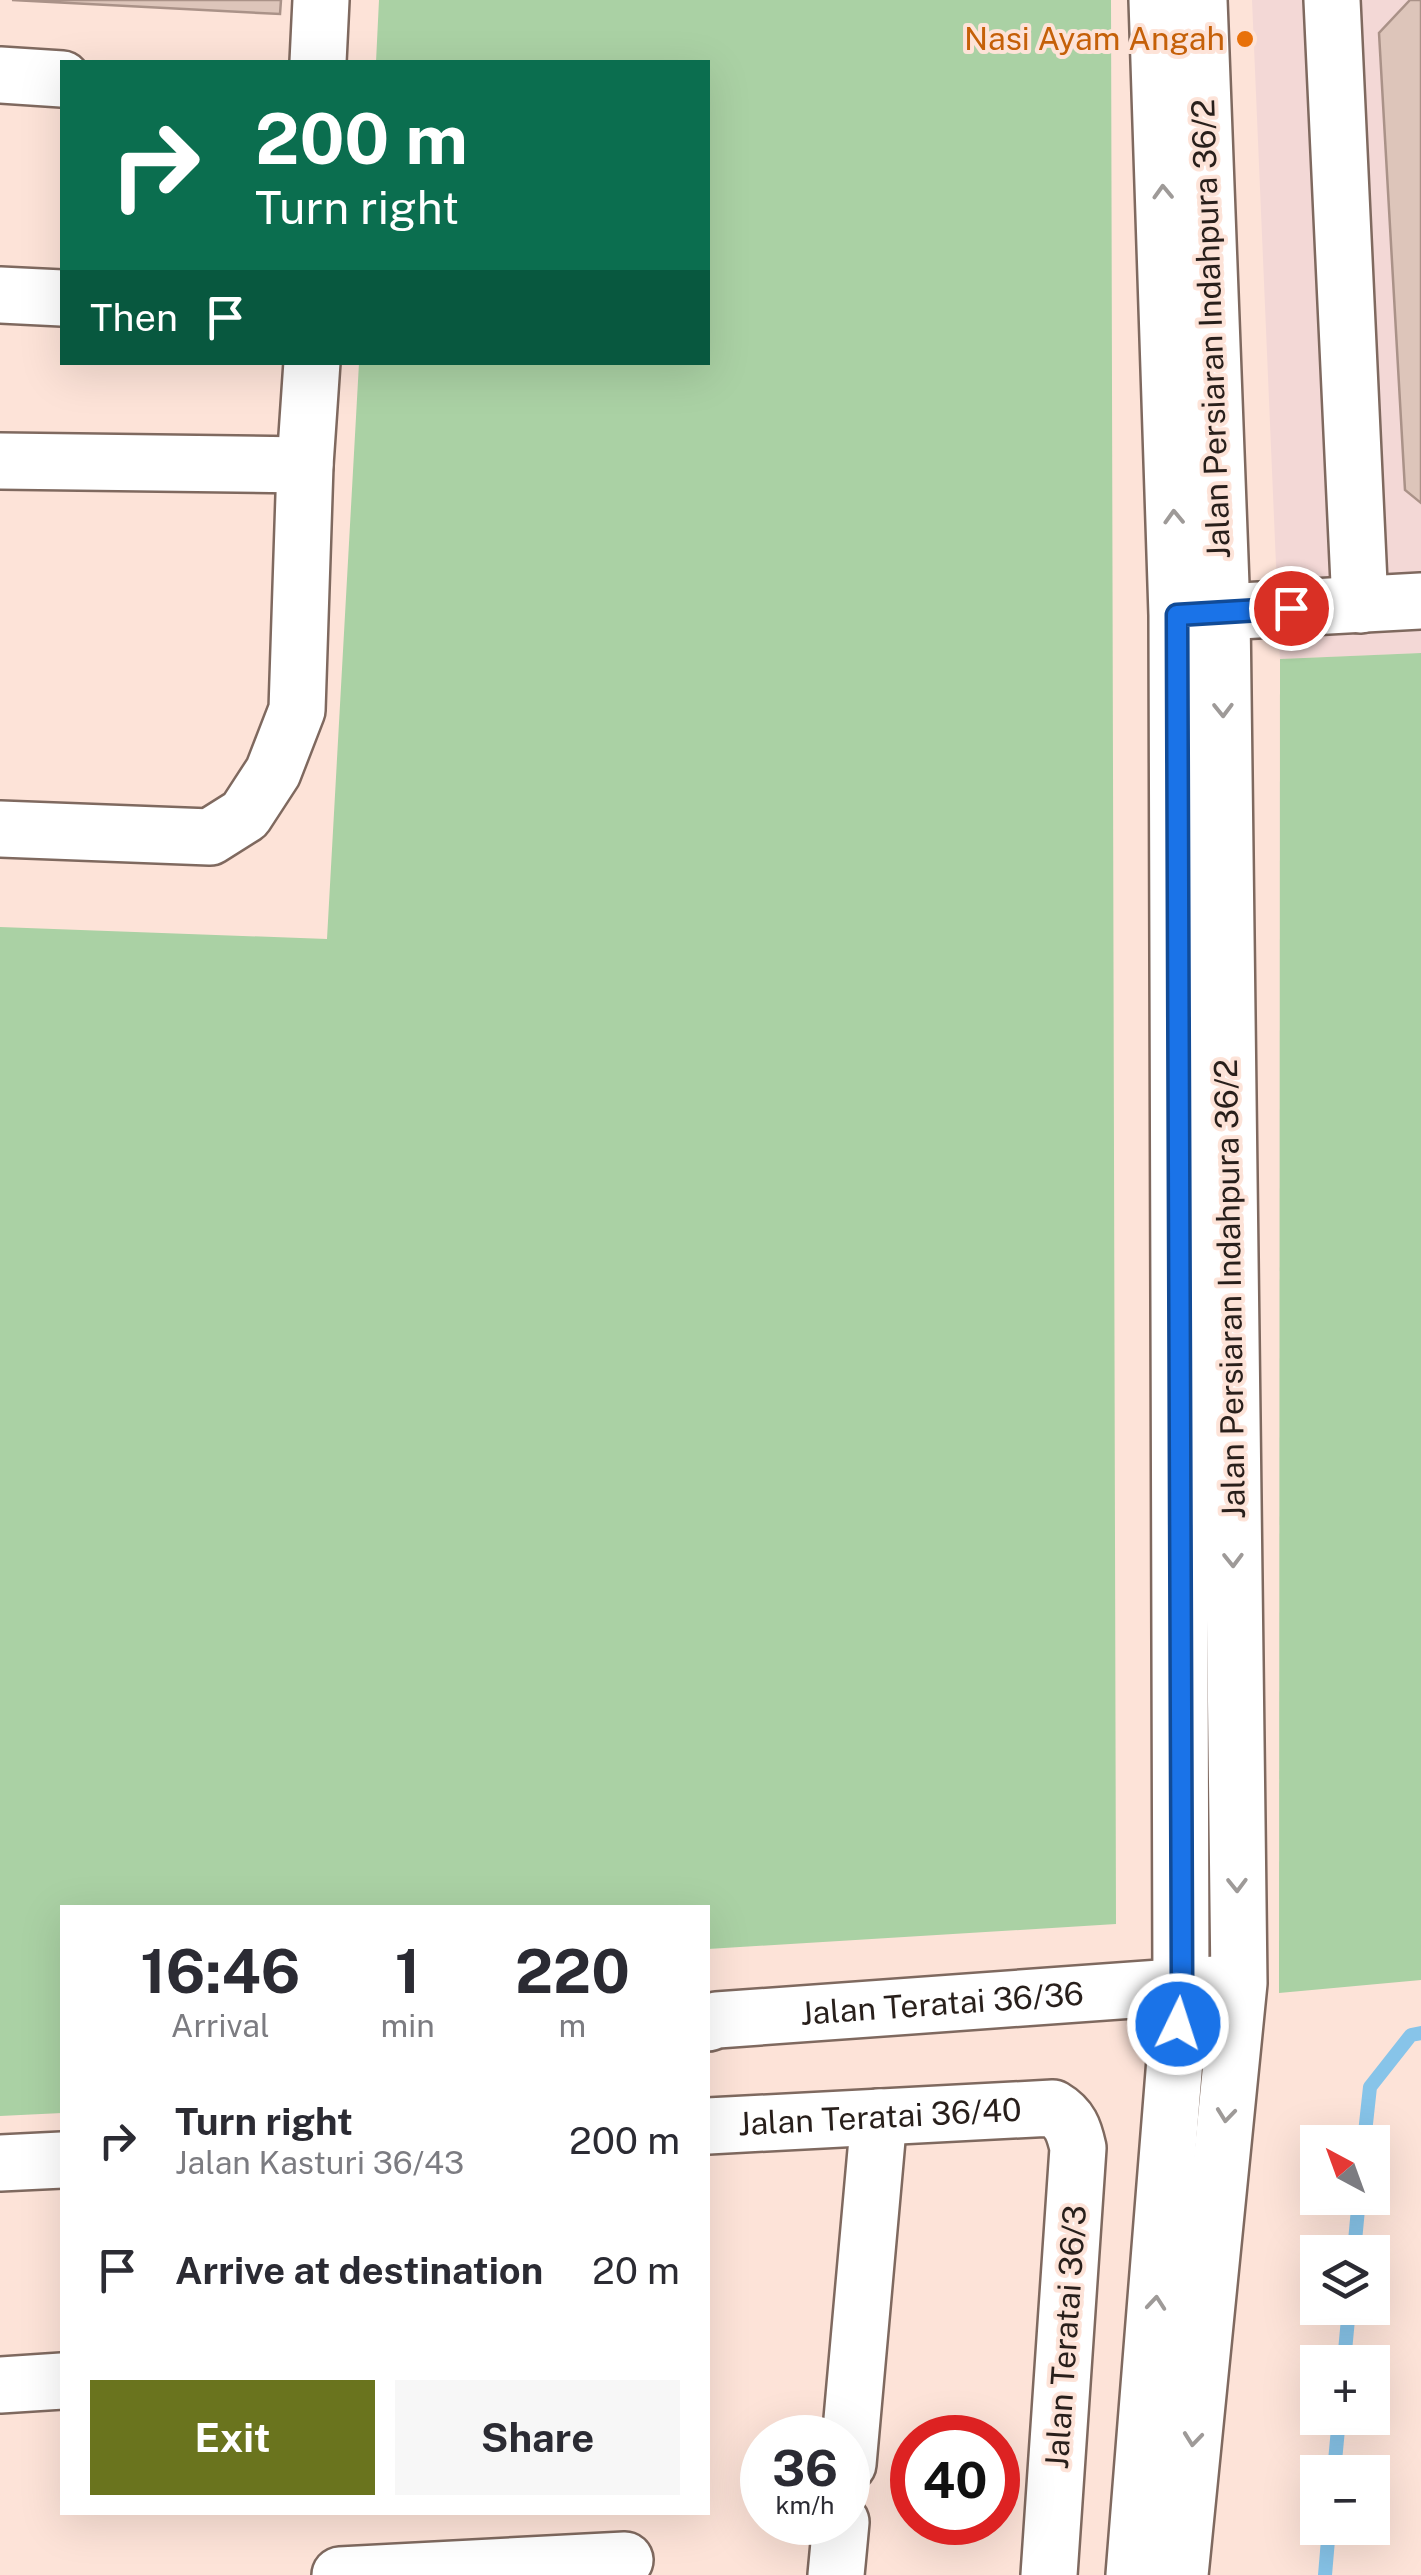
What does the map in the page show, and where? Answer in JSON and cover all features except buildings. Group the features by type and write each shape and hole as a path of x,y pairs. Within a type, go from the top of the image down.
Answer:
{"street":[{"path":"318,60 321,0"},
{"name":"Jalan Persiaran Indahpura 36/2","path":"1157,0 1199,614 1239,1983 1180,2575"},
{"name":"Jalan Persiaran Indahpura 36/2","path":"1134,2575 1182,1984 1199,614 1199,0"},
{"path":"1332,0 1360,604"},
{"path":"0,75 60,79"},
{"path":"0,295 60,298"},
{"path":"0,829 210,837 244,815 273,772 297,710 312,365"},
{"path":"0,461 305,465"},
{"path":"1199,614 1421,602"},
{"name":"Jalan Teratai 36/36","path":"710,2022 1182,1984 1239,1983"},
{"name":"Jalan Teratai 36/40","path":"710,2126 1053,2108"},
{"name":"Jalan Teratai 36/3","path":"1049,2575 1078,2148 1075,2132 1065,2115 1053,2108"},
{"path":"852,2415 879,2117"},
{"path":"0,2163 60,2160"},
{"path":"0,2385 60,2381"},
{"path":"836,2575 839,2545"},
{"path":"340,2575 626,2549"}],"shaded area":[{"path":"1252,0 1421,0 1421,653 1280,659"}],"green space":[{"path":"379,0 1111,0 1116,1924 710,1949 710,1905 60,1905 60,2113 0,2116 0,927 327,939 359,365 710,365 710,60 376,60"},
{"path":"1421,653 1421,1980 1279,1993 1280,659"}],"waterway":[{"path":"1366,2125 1370,2087 1411,2035 1421,2033"},
{"path":"1356,2235 1357,2215"},
{"path":"1346,2345 1347,2325"},
{"path":"1336,2455 1337,2435"},
{"path":"1325,2575 1328,2545"}],"place":[{"name":"Nasi Ayam Angah","path":"1245,39"}],"route":[{"path":"1178,2024 1182,1984 1177,615 1291,608"}]}
